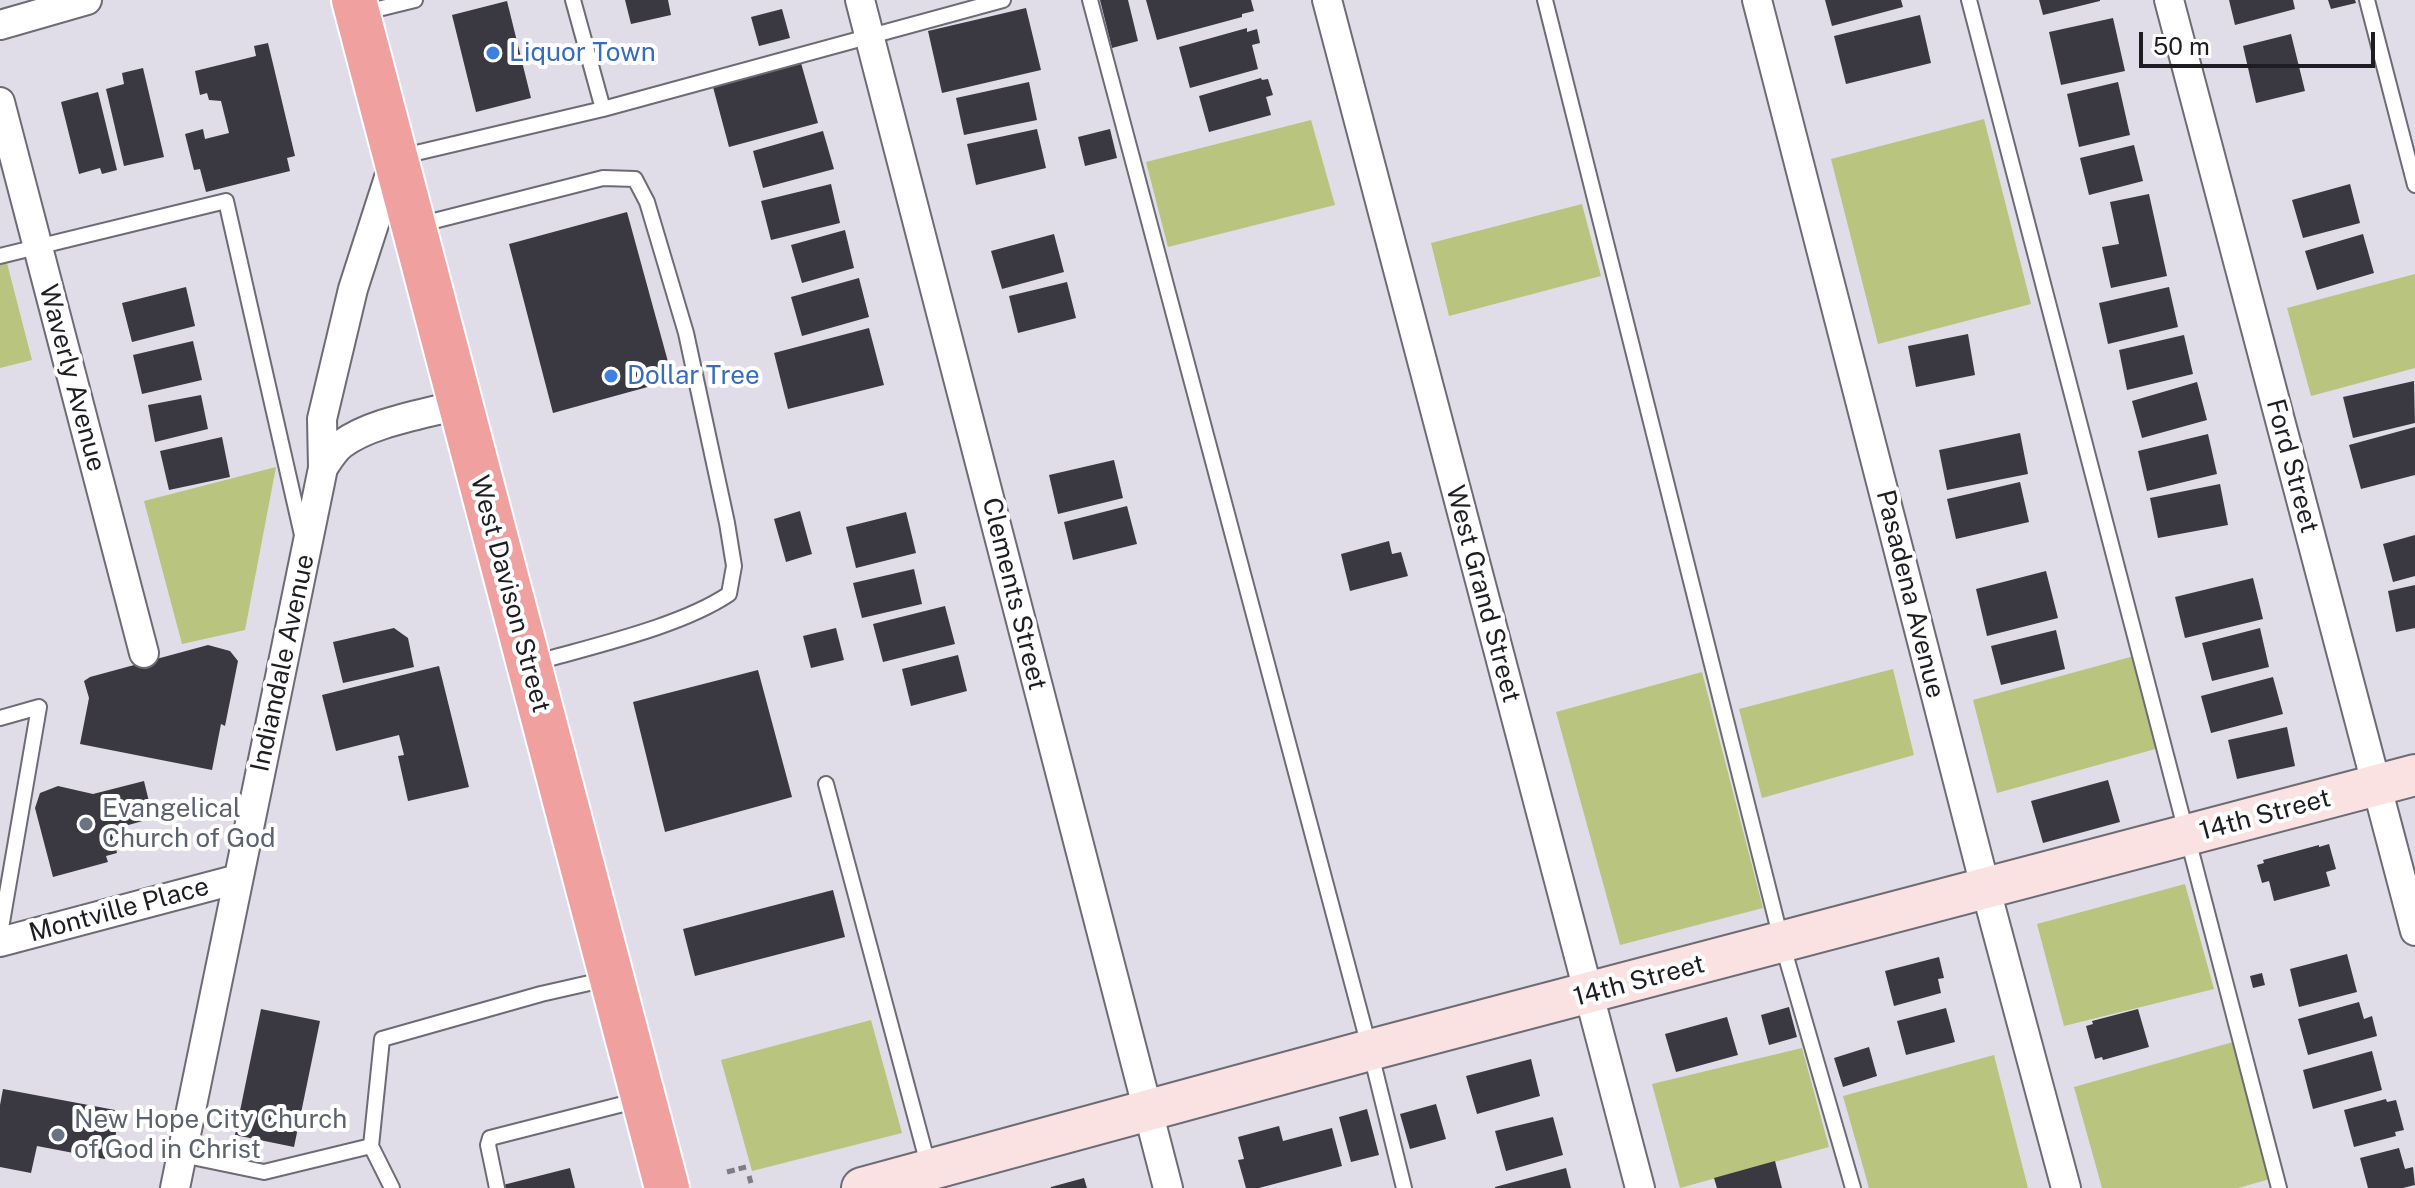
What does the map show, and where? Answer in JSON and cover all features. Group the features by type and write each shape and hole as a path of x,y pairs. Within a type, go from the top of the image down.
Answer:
{"highway":[{"name":"West Davison Street","path":"356,7 667,1188"}],"street":[{"path":"0,25 87,0"},
{"name":"Clements Street","path":"860,0 1168,1188"},
{"name":"West Grand Street","path":"1327,0 1640,1188"},
{"name":"Pasadena Avenue","path":"1757,0 1986,890 2066,1188"},
{"name":"Ford Street","path":"2169,0 2415,931"},
{"name":"Waverly Avenue","path":"0,102 144,653"},
{"name":"Indiandale Avenue","path":"175,1188 323,468 322,419 353,289 395,158"},
{"path":"323,468 343,443 356,436 461,404"},
{"name":"14th Street","path":"862,1188 932,1179 1148,1112 1370,1050 1589,995 2415,775"},
{"name":"Montville Place","path":"0,942 238,879"}],"lane":[{"path":"356,7 415,0"},
{"path":"573,0 603,109"},
{"path":"395,158 603,109 1003,0"},
{"path":"1090,0 1404,1188"},
{"path":"1545,0 1782,943 1853,1188"},
{"path":"1969,0 2279,1188"},
{"path":"2367,0 2415,185"},
{"path":"414,226 603,178 635,179 647,202 686,333 727,523 734,566 729,594 710,607 672,621 529,665"},
{"path":"0,256 226,201 306,551"},
{"path":"0,718 39,707 0,934"},
{"path":"826,784 932,1179"},
{"path":"392,1188 371,1146 382,1039 541,994 611,978"},
{"path":"497,1188 488,1145 490,1138 643,1099"},
{"path":"182,1155 264,1172 371,1146"}],"path":[{"path":"727,1172 746,1167"}],"green space":[{"path":"1984,119 2031,304 1878,344 1831,159"},
{"path":"1311,120 1335,205 1168,247 1146,162"},
{"path":"1582,204 1601,276 1449,316 1431,243"},
{"path":"7,263 32,360 0,368 0,265"},
{"path":"2415,274 2415,368 2311,396 2287,308"},
{"path":"276,467 245,630 182,644 144,501"},
{"path":"2134,656 2159,748 1997,793 1973,700"},
{"path":"1893,669 1914,755 1762,798 1739,709"},
{"path":"1702,672 1763,908 1620,945 1556,712"},
{"path":"2185,884 2214,989 2064,1026 2037,924"},
{"path":"871,1020 902,1133 752,1171 721,1060"},
{"path":"2233,1042 2270,1179 2238,1188 2102,1188 2074,1087"},
{"path":"1802,1048 1829,1147 1680,1188 1652,1084"},
{"path":"1994,1055 2028,1188 1869,1188 1843,1096"}],"building":[{"path":"625,0 668,0 671,15 631,24"},
{"path":"1100,0 1128,0 1138,41 1112,48"},
{"path":"1146,0 1251,0 1254,11 1157,40"},
{"path":"1825,0 1901,0 1903,7 1832,26"},
{"path":"2039,0 2100,0 2100,1 2043,15"},
{"path":"2229,0 2293,0 2295,9 2235,25"},
{"path":"2328,0 2355,0 2356,3 2331,9"},
{"path":"507,1 531,98 476,112 452,15"},
{"path":"1026,8 1041,70 942,93 928,31"},
{"path":"782,9 790,38 759,46 751,17"},
{"path":"1920,15 1931,63 1846,84 1834,36"},
{"path":"2113,18 2125,71 2061,85 2049,32"},
{"path":"1247,28 1247,32 1257,29 1260,43 1252,45 1258,69 1190,88 1179,47"},
{"path":"2291,34 2305,91 2256,103 2243,46"},
{"path":"268,43 295,156 287,158 290,171 206,192 200,169 194,170 185,134 203,129 205,139 229,133 221,101 209,100 207,93 200,95 195,71 256,56 254,46"},
{"path":"801,63 818,123 729,147 713,87"},
{"path":"143,68 164,157 124,166 106,89 124,84 122,73"},
{"path":"1261,78 1268,79 1273,95 1266,97 1271,115 1209,132 1199,96"},
{"path":"1029,82 1037,120 964,135 956,98"},
{"path":"2118,82 2130,135 2079,147 2067,94"},
{"path":"98,92 117,170 102,174 100,168 79,174 61,102"},
{"path":"1037,129 1046,168 976,185 967,144"},
{"path":"1110,129 1117,158 1085,166 1078,137"},
{"path":"823,131 834,169 763,188 753,151"},
{"path":"2134,145 2143,181 2089,195 2080,158"},
{"path":"831,184 840,223 771,240 761,201"},
{"path":"2350,184 2360,223 2303,238 2292,200"},
{"path":"2149,194 2167,276 2111,288 2102,247 2119,244 2110,202"},
{"path":"627,212 673,380 553,413 509,244"},
{"path":"845,230 854,268 802,283 791,245"},
{"path":"1054,234 1064,272 1002,289 991,251"},
{"path":"2363,234 2374,273 2317,290 2305,251"},
{"path":"859,278 869,317 802,336 791,297"},
{"path":"1067,282 1076,318 1018,333 1009,296"},
{"path":"186,287 195,326 132,342 122,303"},
{"path":"2169,287 2178,327 2108,344 2099,303"},
{"path":"869,328 884,385 788,409 774,353"},
{"path":"1968,334 1975,375 1916,387 1908,346"},
{"path":"2184,335 2193,374 2127,390 2119,350"},
{"path":"193,341 202,380 142,394 133,355"},
{"path":"2414,381 2415,423 2353,438 2343,397"},
{"path":"2197,382 2207,420 2142,438 2132,401"},
{"path":"201,395 208,429 155,442 148,405"},
{"path":"2415,427 2415,475 2361,489 2349,445"},
{"path":"2020,433 2028,474 1947,490 1939,450"},
{"path":"2208,434 2217,474 2147,491 2138,451"},
{"path":"222,437 230,477 169,490 160,451"},
{"path":"1114,460 1123,498 1058,514 1049,475"},
{"path":"2020,482 2029,522 1956,539 1947,499"},
{"path":"2220,484 2228,525 2158,538 2150,498"},
{"path":"1127,506 1137,544 1073,560 1064,522"},
{"path":"800,511 812,554 786,562 774,519"},
{"path":"906,512 916,553 856,568 846,527"},
{"path":"2415,535 2415,576 2393,582 2383,544"},
{"path":"1389,541 1392,554 1401,552 1408,576 1350,591 1341,554"},
{"path":"914,569 922,604 862,618 853,583"},
{"path":"2046,571 2058,618 1987,636 1976,589"},
{"path":"2253,578 2263,619 2185,638 2175,597"},
{"path":"2415,585 2415,628 2396,632 2388,591"},
{"path":"945,606 955,644 883,662 873,624"},
{"path":"394,628 408,638 414,667 343,683 333,642"},
{"path":"836,628 844,660 811,668 803,636"},
{"path":"2260,628 2269,667 2212,681 2202,643"},
{"path":"2056,630 2065,669 2001,685 1991,646"},
{"path":"208,645 230,651 238,661 225,726 221,724 212,770 80,744 89,698 84,681"},
{"path":"958,655 967,691 911,706 902,669"},
{"path":"439,666 469,787 408,801 398,756 404,755 399,735 336,751 322,695"},
{"path":"758,670 792,797 665,832 633,702"},
{"path":"2273,677 2283,714 2211,733 2201,696"},
{"path":"2287,727 2295,766 2237,779 2228,740"},
{"path":"2108,780 2120,822 2043,843 2031,801"},
{"name":"Evangelical Church of God","path":"144,781 153,818 111,830 117,853 106,856 108,862 53,877 35,808 40,793 58,786 93,794"},
{"path":"2329,844 2336,869 2326,872 2330,886 2274,901 2269,881 2262,883 2257,865 2264,863 2263,860"},
{"path":"833,890 845,937 695,976 683,929"},
{"path":"2347,954 2357,992 2299,1007 2290,969"},
{"path":"1939,957 1944,978 1938,979 1941,993 1894,1006 1885,971"},
{"path":"2262,973 2265,985 2253,988 2250,976"},
{"path":"2359,1002 2364,1019 2372,1016 2377,1036 2308,1055 2298,1019"},
{"path":"1789,1007 1797,1037 1769,1045 1761,1015"},
{"path":"1946,1008 1955,1042 1906,1055 1897,1021"},
{"path":"261,1009 320,1021 294,1147 235,1135"},
{"path":"2138,1009 2149,1047 2103,1060 2102,1057 2095,1059 2086,1026 2093,1024 2092,1021"},
{"path":"1727,1017 1738,1055 1676,1072 1665,1034"},
{"path":"1869,1047 1877,1076 1843,1087 1834,1058"},
{"path":"2372,1051 2382,1090 2313,1109 2303,1070"},
{"path":"1531,1059 1540,1096 1477,1114 1466,1076"},
{"name":"New Hope City Church of God in Christ","path":"3,1089 115,1110 112,1126 117,1127 114,1144 108,1142 105,1159 37,1146 31,1173 0,1167"},
{"path":"2386,1099 2387,1102 2396,1100 2404,1130 2395,1132 2396,1136 2354,1147 2344,1110"},
{"path":"1436,1104 1446,1139 1410,1149 1400,1114"},
{"path":"1367,1109 1379,1155 1351,1162 1339,1117"},
{"path":"1553,1117 1563,1155 1506,1171 1495,1131"},
{"path":"1279,1126 1283,1141 1332,1128 1342,1166 1259,1188 1246,1188 1238,1160 1244,1159 1238,1137"},
{"path":"2399,1148 2405,1169 2413,1167 2415,1185 2368,1188 2360,1158"},
{"path":"1775,1161 1782,1188 1717,1188 1714,1178"},
{"path":"570,1168 575,1188 504,1188 503,1185"},
{"path":"1566,1168 1571,1188 1495,1188 1495,1187"},
{"path":"1084,1178 1087,1188 1051,1188 1051,1187"}],"place":[{"name":"Liquor Town","path":"493,53"},
{"name":"Dollar Tree","path":"611,376"},
{"name":"Evangelical Church of God","path":"86,824"},
{"name":"New Hope City Church of God in Christ","path":"58,1135"}]}
